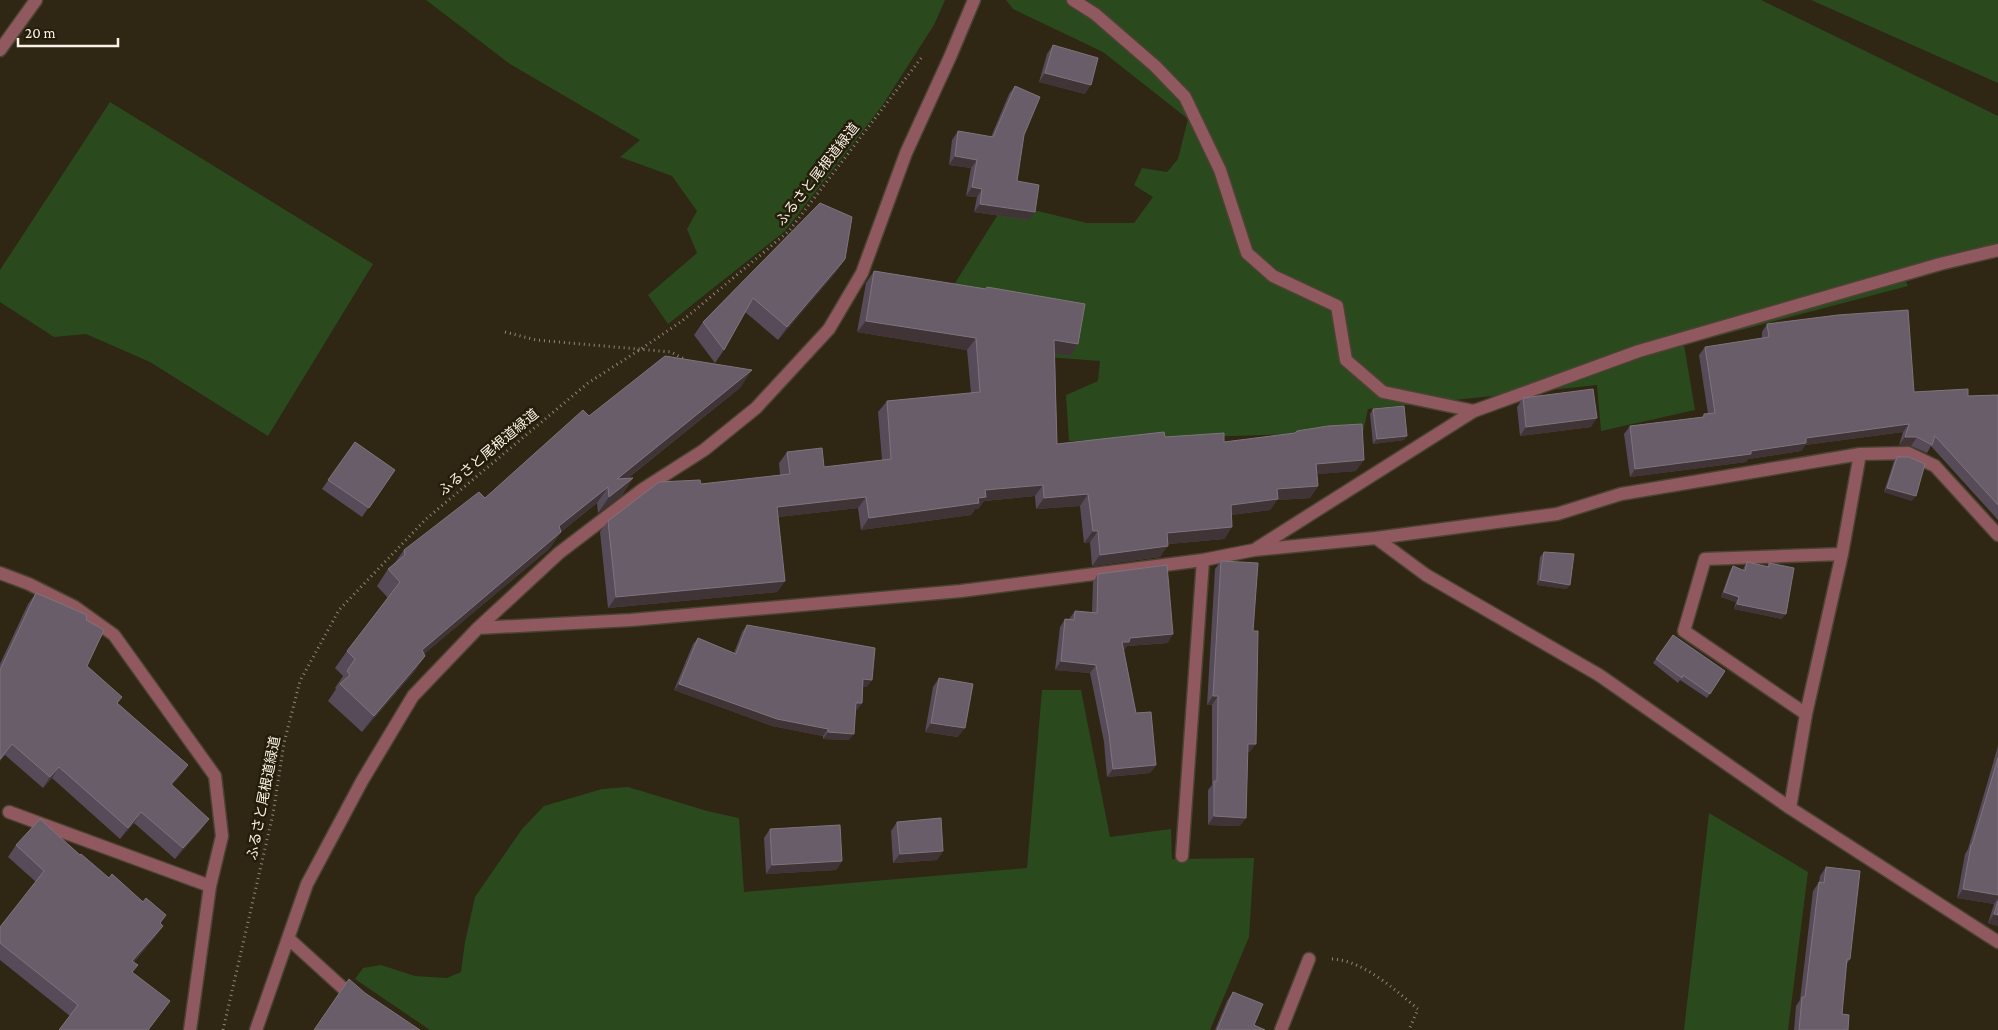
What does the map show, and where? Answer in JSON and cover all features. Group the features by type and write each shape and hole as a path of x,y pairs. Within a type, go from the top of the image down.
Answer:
{"street":[{"path":"0,50 36,0"},
{"path":"256,1030 307,884 362,781 413,696 478,628 559,553 643,489 704,450 756,408 829,329 862,273 906,153 950,58 974,0"},
{"path":"1073,0 1095,14 1148,59 1185,97 1220,170 1247,253 1273,276 1337,306 1346,360 1383,392 1474,411"},
{"path":"1254,550 1474,411 1639,351 1931,267 1998,250"},
{"path":"478,628 631,620 961,591 1203,560 1254,550 1376,538 1557,514 1621,494 1860,454 1908,453 1935,466 1998,535"},
{"path":"1790,808 1806,714 1842,554 1860,454"},
{"path":"1376,538 1426,575 1599,675 1790,808 1998,942"},
{"path":"1806,714 1684,631 1705,560 1842,554"},
{"path":"1182,856 1203,560"},
{"path":"0,573 29,584 75,607 114,635 215,776 222,836 210,886 190,1030"},
{"path":"9,812 210,886"},
{"path":"289,939 358,1002 366,1007"},
{"path":"1281,1030 1309,959"}],"path":[{"name":"ふるさと尾根道緑道","path":"223,1030 273,814 284,743 300,681 339,610 426,519 588,383 682,321 789,231 926,52"},
{"path":"505,332 536,340 671,352 693,364"},
{"path":"1309,959 1340,959 1378,976 1418,1009 1409,1030"}],"green space":[{"path":"426,0 945,0 934,25 882,106 785,231 668,324 648,295 697,253 687,229 697,211 672,176 620,157 640,140 510,64"},
{"path":"1006,0 1761,0 1998,116 1998,243 1900,268 1908,286 1684,345 1695,410 1601,431 1597,385 1368,409 1363,432 1069,441 1066,395 1098,381 1100,361 1033,356 947,296 1005,203 1087,223 1134,223 1153,197 1134,185 1142,168 1167,172 1178,159 1188,119 1103,52 1013,9"},
{"path":"1811,0 1998,0 1998,83"},
{"path":"110,102 373,264 268,436 150,362 86,334 54,337 0,302 0,270"},
{"path":"1042,690 1081,690 1110,837 1171,829 1172,859 1254,858 1249,937 1210,1030 430,1030 355,979 363,968 381,965 415,976 447,978 461,972 465,942 475,897 522,829 544,806 602,789 628,787 707,811 739,818 744,892 1027,868"},
{"path":"1709,813 1808,872 1788,1030 1684,1030"}],"building":[{"path":"1053,45 1098,58 1091,85 1045,73"},
{"path":"1015,86 1040,97 1024,135 1017,181 1039,185 1035,212 980,204 982,189 972,187 977,160 955,156 958,131 993,137"},
{"path":"820,203 852,217 845,259 787,327 753,298 724,350 703,322"},
{"path":"874,271 986,289 987,287 1085,304 1078,344 1054,340 1057,444 1164,432 1165,437 1224,433 1224,442 1295,433 1297,431 1328,426 1362,424 1364,460 1316,464 1318,486 1277,489 1278,499 1231,505 1232,527 1167,533 1168,546 1100,555 1098,531 1093,531 1088,494 1044,498 1043,485 985,490 986,497 978,498 979,503 869,518 866,497 777,507 785,581 616,597 608,521 659,482 700,480 701,484 790,474 787,452 822,448 824,467 891,459 887,401 980,392 976,338 866,321"},
{"path":"1908,310 1914,392 1968,389 1968,396 1998,395 1998,505 1935,436 1932,445 1917,437 1905,437 1909,424 1806,438 1806,443 1751,451 1751,454 1635,469 1630,426 1704,417 1704,414 1715,413 1705,347 1769,337 1767,324 1838,315"},
{"path":"665,356 752,370 617,479 633,478 609,497 608,487 559,526 561,532 422,650 425,656 374,716 340,684 350,675 347,671 355,659 347,651 400,582 388,569 405,555 404,550 479,492 485,498 583,410 589,416"},
{"path":"1593,389 1597,418 1526,427 1523,398"},
{"path":"1404,406 1407,436 1377,439 1373,409"},
{"path":"355,442 395,470 369,508 328,480"},
{"path":"1897,457 1909,457 1925,464 1916,496 1887,488"},
{"path":"1544,552 1574,554 1570,585 1540,580"},
{"path":"1221,561 1258,563 1253,631 1258,631 1256,744 1248,744 1246,818 1214,816 1214,781 1217,781 1218,696 1213,696"},
{"path":"1747,562 1769,567 1769,563 1794,568 1786,614 1737,604 1739,597 1724,592 1733,566 1745,571"},
{"path":"1167,565 1173,634 1130,638 1129,642 1122,642 1136,713 1151,712 1156,765 1113,769 1109,734 1096,665 1061,661 1065,619 1074,620 1075,611 1097,613 1098,574"},
{"path":"36,593 87,615 86,620 104,630 87,666 122,697 117,703 188,765 171,784 209,819 183,848 141,812 128,828 59,767 50,777 12,744 0,759 0,670"},
{"path":"747,625 875,648 872,680 863,679 862,703 856,703 854,734 828,732 828,729 777,719 679,684 698,638 736,654"},
{"path":"1673,635 1725,671 1710,694 1683,675 1682,678 1656,659"},
{"path":"939,678 973,684 965,728 931,723"},
{"path":"1998,758 1998,895 1963,889 1971,845"},
{"path":"941,818 943,851 900,854 897,822"},
{"path":"40,819 109,878 112,874 143,902 146,898 166,915 160,923 163,926 132,961 138,965 132,972 170,1001 148,1030 59,1030 78,1005 0,943 0,927 44,871 16,845"},
{"path":"840,825 842,861 772,865 770,829"},
{"path":"1826,867 1860,871 1850,959 1847,959 1842,1014 1849,1015 1848,1030 1799,1030 1802,997 1805,997 1819,882 1824,883"},
{"path":"1998,901 1998,915 1994,914"},
{"path":"349,979 365,993 420,1030 314,1030"},
{"path":"1233,992 1263,1004 1254,1025 1265,1030 1217,1030"}]}
